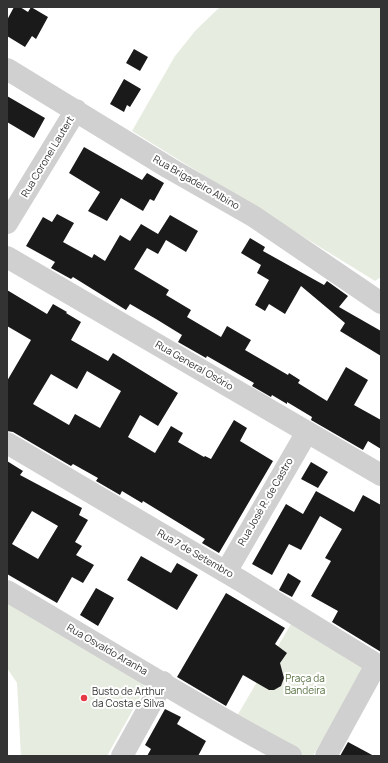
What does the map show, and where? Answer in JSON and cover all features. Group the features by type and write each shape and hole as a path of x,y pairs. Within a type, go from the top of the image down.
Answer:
{"street":[{"name":"Rua Brigadeiro Albino","path":"7,69 169,168 253,216 381,303"},
{"name":"Rua Coronel Lautert","path":"7,224 76,110"},
{"name":"Rua General Osório","path":"7,257 381,475"},
{"name":"Rua José R. de Castro","path":"226,572 307,432"},
{"name":"Rua 7 de Setembro","path":"7,443 226,572 379,666"},
{"name":"Rua Osvaldo Aranha","path":"7,591 163,682 221,718 291,756"},
{"path":"326,756 379,666"},
{"path":"122,756 163,682"}],"green space":[{"path":"220,7 381,7 381,277 375,281 132,131 175,56 196,30"},
{"path":"7,598 136,673 145,688 107,756 21,756 17,683 7,668"},
{"name":"Praça da Bandeira","path":"291,624 365,669 313,756 304,756 237,716"}],"building":[{"path":"14,7 20,7 28,12 31,7 48,17 36,39 32,36 25,47 7,36 7,20"},
{"path":"134,49 148,57 140,71 126,63"},
{"path":"124,79 141,89 130,107 127,105 124,112 110,104"},
{"path":"7,96 45,118 34,138 7,122"},
{"path":"84,147 142,180 147,173 164,183 154,201 150,199 143,211 121,198 107,221 88,211 100,192 69,173"},
{"path":"57,214 74,223 63,242 92,258 94,254 105,261 120,235 130,241 141,224 158,234 170,215 198,231 186,252 166,240 158,254 147,248 134,269 169,290 166,295 191,310 187,317 221,337 227,326 251,340 245,350 288,375 289,373 300,380 298,383 327,401 346,367 368,380 354,405 381,420 381,449 368,441 363,450 311,420 312,417 287,402 287,404 272,395 271,397 252,386 254,383 207,356 206,358 178,342 182,335 156,319 130,304 126,310 73,277 71,279 51,268 55,262 26,246 43,217 52,222"},
{"path":"250,238 265,247 263,251 324,285 327,281 348,296 339,307 381,331 381,356 340,331 345,323 301,286 285,314 269,304 265,311 255,305 269,280 257,273 261,265 241,253"},
{"path":"7,290 47,314 53,304 81,322 71,340 108,361 113,353 178,393 158,426 140,415 128,437 155,453 171,426 183,433 178,442 204,457 205,456 211,459 234,420 247,428 240,441 273,461 219,553 202,543 205,539 143,501 142,503 122,491 120,495 96,481 98,478 73,464 71,466 13,432 7,431 7,381 31,340 7,326","holes":["87,371 121,391 100,428 75,414 69,425 33,404 51,374 77,389"]},
{"path":"7,461 23,471 20,475 82,508 79,515 88,520 75,542 82,546 76,555 94,565 83,583 72,577 57,603 7,574","holes":["32,511 58,526 38,559 12,544"]},
{"path":"311,462 328,472 318,488 301,479"},
{"path":"316,491 354,512 363,495 381,505 381,652 332,622 338,611 311,596 331,561 325,558 342,529 320,516 301,550 289,544 272,575 252,564 286,504 303,514"},
{"path":"141,556 171,573 177,563 198,575 177,610 127,580"},
{"path":"288,573 301,581 292,597 279,590"},
{"path":"96,588 114,598 98,626 80,615"},
{"path":"226,593 285,628 275,644 287,653 280,663 284,678 281,686 274,690 269,690 243,675 226,706 177,677"},
{"path":"165,709 181,717 177,724 206,741 198,756 147,756 151,749 145,745"},
{"path":"348,742 374,756 340,756"}],"place":[{"name":"Busto de Arthur da Costa e Silva","path":"84,698"}]}
